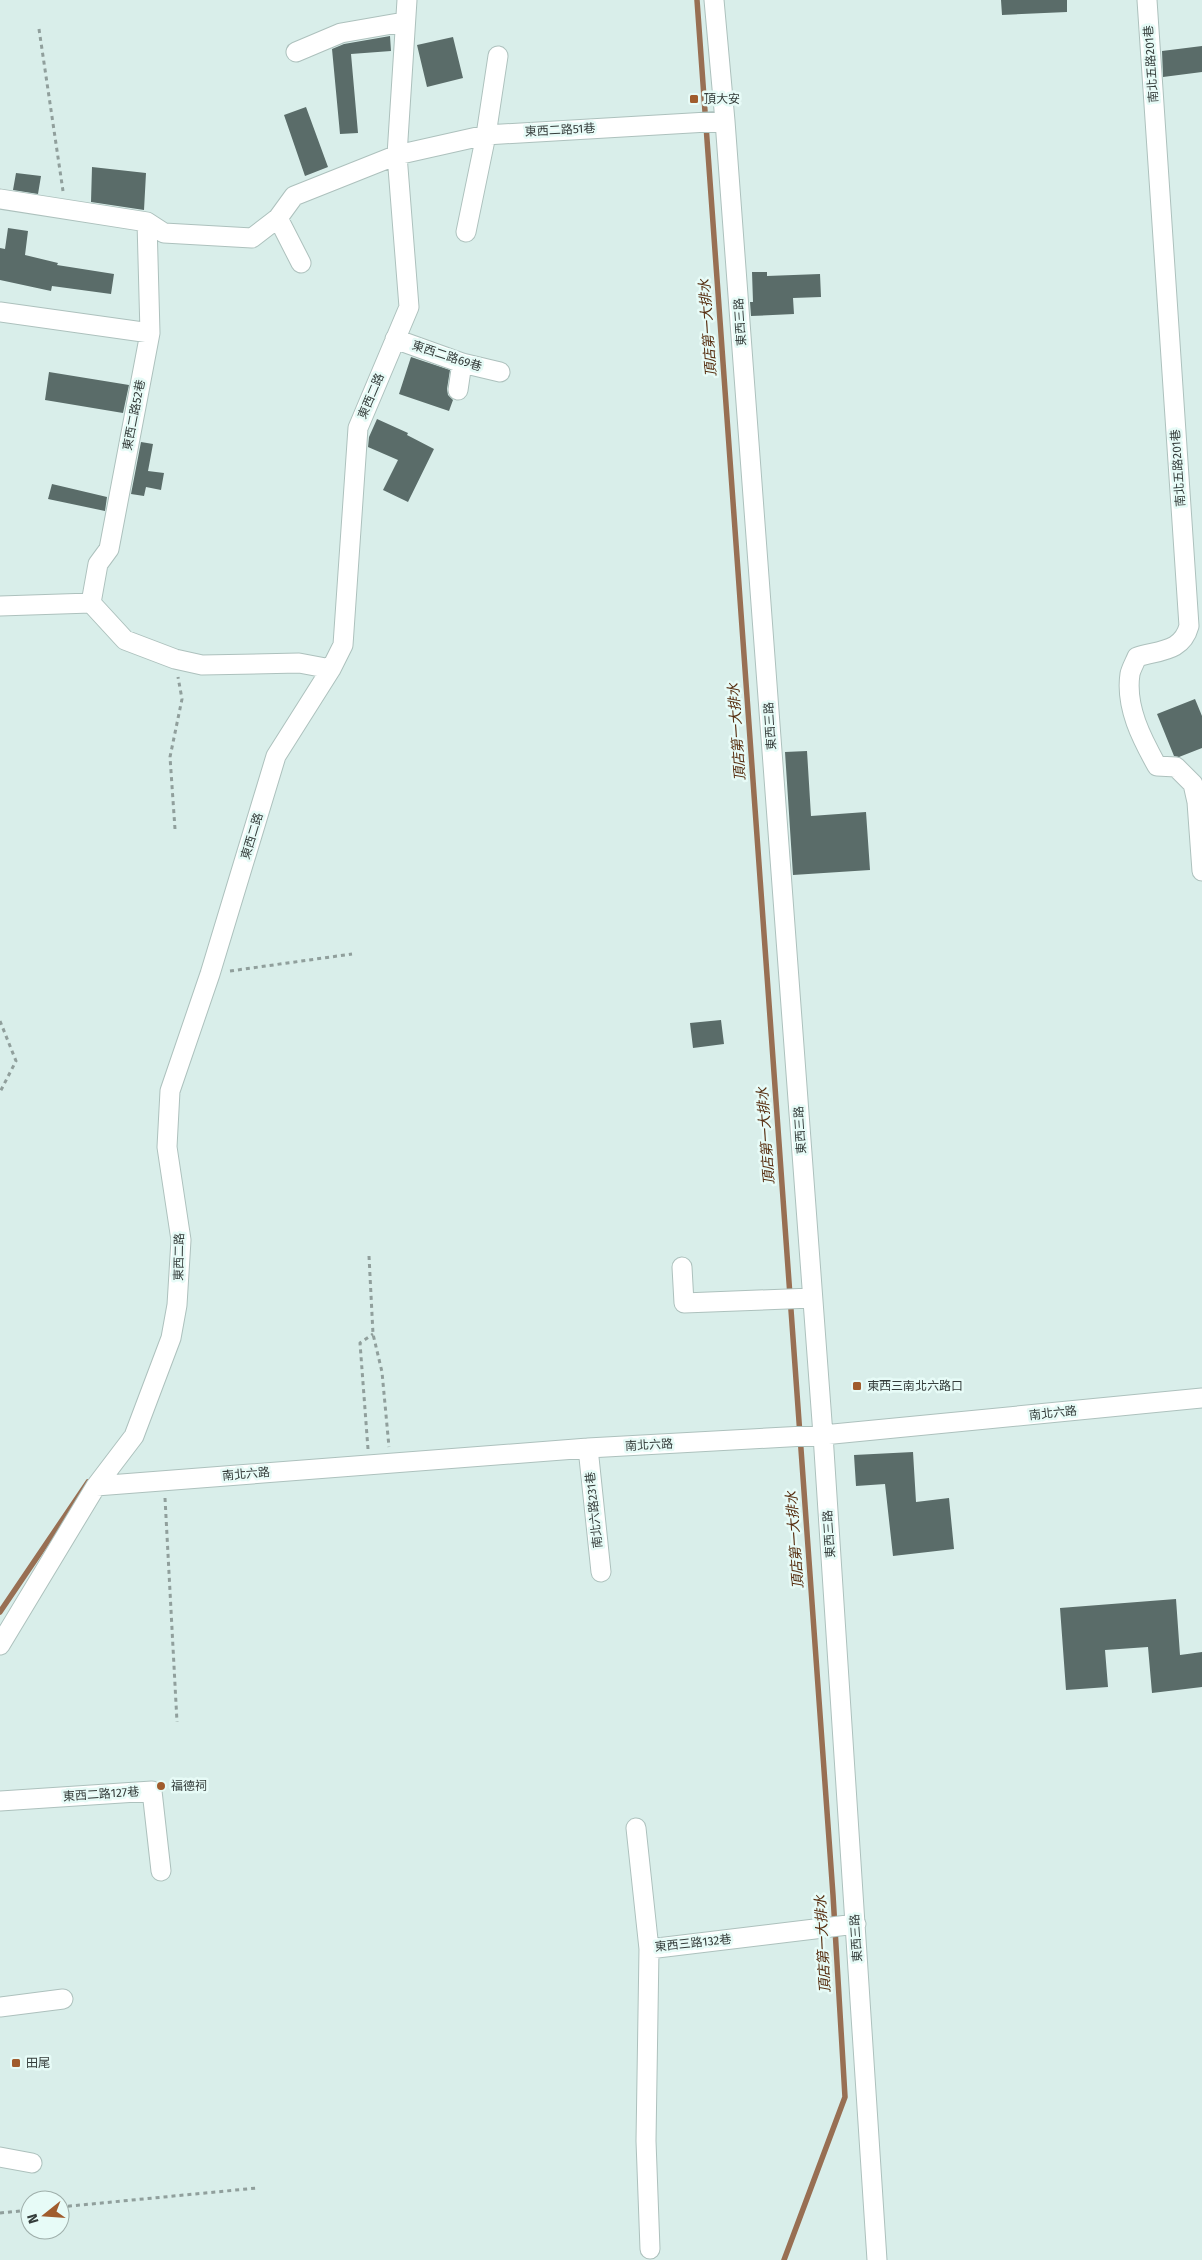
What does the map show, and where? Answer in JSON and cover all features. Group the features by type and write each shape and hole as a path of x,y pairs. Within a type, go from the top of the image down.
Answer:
{"street":[{"name":"東西二路","path":"0,1643 96,1486 134,1436 171,1338 177,1304 181,1240 167,1147 170,1091 210,974 276,756 331,669 343,645 358,428 409,307 397,155 406,0"},
{"name":"東西三路","path":"714,0 725,121 822,1435 877,2260"},
{"name":"南北五路201巷","path":"1147,0 1189,626 1186,637 1173,649 1138,657 1130,674 1131,699 1138,731 1157,766 1176,768 1193,784 1197,802 1202,870"},
{"path":"296,52 341,33 404,22"},
{"path":"466,232 486,135 498,56"},
{"name":"東西二路51巷","path":"397,155 486,135 725,121"},
{"path":"0,199 147,222 164,233 252,238 278,218 294,196 397,155"},
{"path":"278,218 301,263"},
{"name":"東西二路52巷","path":"91,603 98,564 109,549 150,333 147,222"},
{"path":"0,312 150,333"},
{"name":"東西二路69巷","path":"396,339 462,363 500,372"},
{"path":"458,390 462,363"},
{"path":"0,606 91,603 125,640 175,659 202,665 299,663 331,669"},
{"path":"682,1267 684,1303 812,1298"},
{"name":"南北六路","path":"96,1486 588,1448 822,1435 1202,1398"},
{"name":"南北六路231巷","path":"588,1448 601,1572"},
{"name":"東西二路127巷","path":"0,1801 152,1791 161,1871"},
{"name":"東西三路132巷","path":"636,1828 649,1949 856,1924"},
{"path":"649,1949 646,2141 650,2249"},
{"path":"0,2007 63,1999"},
{"path":"0,2157 32,2163"}],"path":[{"path":"39,30 66,209"},
{"path":"175,659 182,699 170,757 175,829"},
{"path":"210,974 352,954"},
{"path":"0,1021 16,1061 0,1092"},
{"path":"369,1256 373,1334 382,1372 390,1462"},
{"path":"369,1464 360,1343 373,1334"},
{"path":"164,1480 177,1722"},
{"path":"70,2206 257,2188"},
{"path":"0,2212 20,2211"}],"building":[{"path":"1001,0 1067,0 1067,12 1002,15"},
{"path":"390,36 391,51 351,54 358,133 340,134 332,49 344,44"},
{"path":"453,37 463,78 427,87 417,45"},
{"path":"1202,46 1202,72 1163,77 1162,51"},
{"path":"306,107 328,167 305,176 284,115"},
{"path":"92,167 146,173 144,210 91,202"},
{"path":"16,173 41,176 38,194 13,190"},
{"path":"8,228 28,231 25,255 58,263 57,265 114,274 111,294 52,286 51,291 0,280 0,248 5,249"},
{"path":"752,272 767,272 767,276 820,274 821,297 793,298 794,314 751,316 750,302 753,302"},
{"path":"411,357 450,370 447,389 448,395 453,400 449,411 399,394"},
{"path":"49,372 129,385 123,413 45,400"},
{"path":"377,419 408,433 407,435 434,449 408,502 383,490 398,460 368,447 369,437"},
{"path":"141,442 153,444 148,471 164,473 161,490 146,487 144,496 131,494"},
{"path":"52,484 107,497 105,511 48,499"},
{"path":"1195,699 1202,716 1202,748 1179,757 1174,756 1157,714"},
{"path":"807,751 811,816 866,812 870,870 793,875 785,752"},
{"path":"721,1020 724,1044 693,1048 690,1023"},
{"path":"913,1452 916,1502 949,1498 954,1549 893,1556 885,1484 856,1486 854,1455"},
{"path":"1176,1599 1180,1655 1202,1652 1202,1687 1152,1693 1148,1647 1105,1650 1108,1687 1066,1690 1060,1608"}],"waterway":[{"name":"頂店第一大排水","path":"697,0 833,1895 845,2097 784,2260"},
{"path":"0,1612 88,1482"}],"place":[{"name":"頂大安","path":"694,99"},
{"name":"東西三南北六路口","path":"857,1386"},
{"name":"福德祠","path":"161,1786"},
{"name":"田尾","path":"16,2063"}]}
